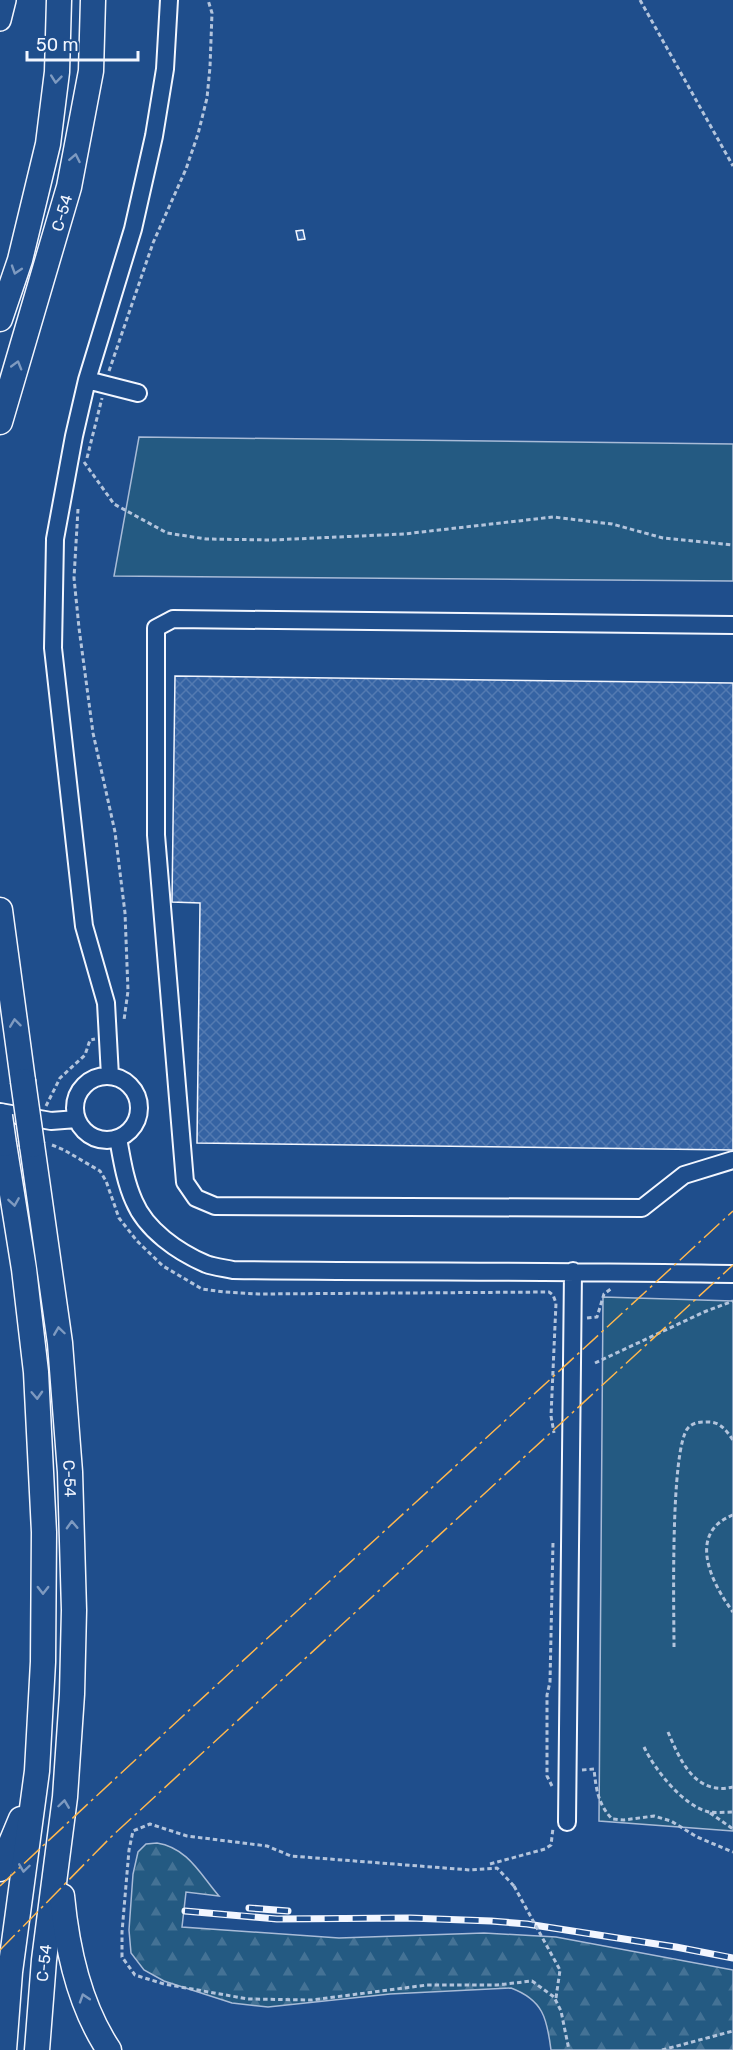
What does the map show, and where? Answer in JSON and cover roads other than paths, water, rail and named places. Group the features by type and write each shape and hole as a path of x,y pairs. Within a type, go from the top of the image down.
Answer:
{"highway":[{"name":"C-54","path":"0,319 20,260 48,144 57,72 59,0"},
{"name":"C-54","path":"0,422 69,187 91,71 93,0"},
{"name":"C-54","path":"0,910 22,1081 38,1144 60,1343 70,1472 74,1610 72,1694 65,1797 44,1960 37,2050"},
{"name":"C-54","path":"0,1114 24,1269 36,1372 44,1532 43,1662 37,1771 10,1972 4,2050"},
{"path":"0,1869 37,1771"},
{"path":"57,1854 65,1930 75,1971 87,2007 109,2050"}],"main road":[{"path":"0,20 5,0"}],"street":[{"path":"110,1076 106,1003 84,926 53,648 55,539 87,380 133,229 154,136 165,69 169,0"},
{"path":"87,380 138,393"},
{"path":"733,625 173,618 156,628 156,835 185,1182 196,1198 215,1206 642,1208 684,1175 733,1160"},
{"path":"110,1076 129,1085 139,1104 138,1115 134,1125 127,1133 118,1138 98,1139 89,1134 77,1119 75,1108 82,1089 99,1077 110,1076"},
{"path":"0,1114 51,1121 77,1119"},
{"path":"118,1138 124,1172 134,1203 148,1224 184,1253 208,1265 233,1270 733,1274"},
{"path":"560,1821 573,1271"}],"railway":[{"path":"249,1908 288,1911"},
{"path":"185,1911 277,1919 410,1918 527,1924 733,1958"}]}
